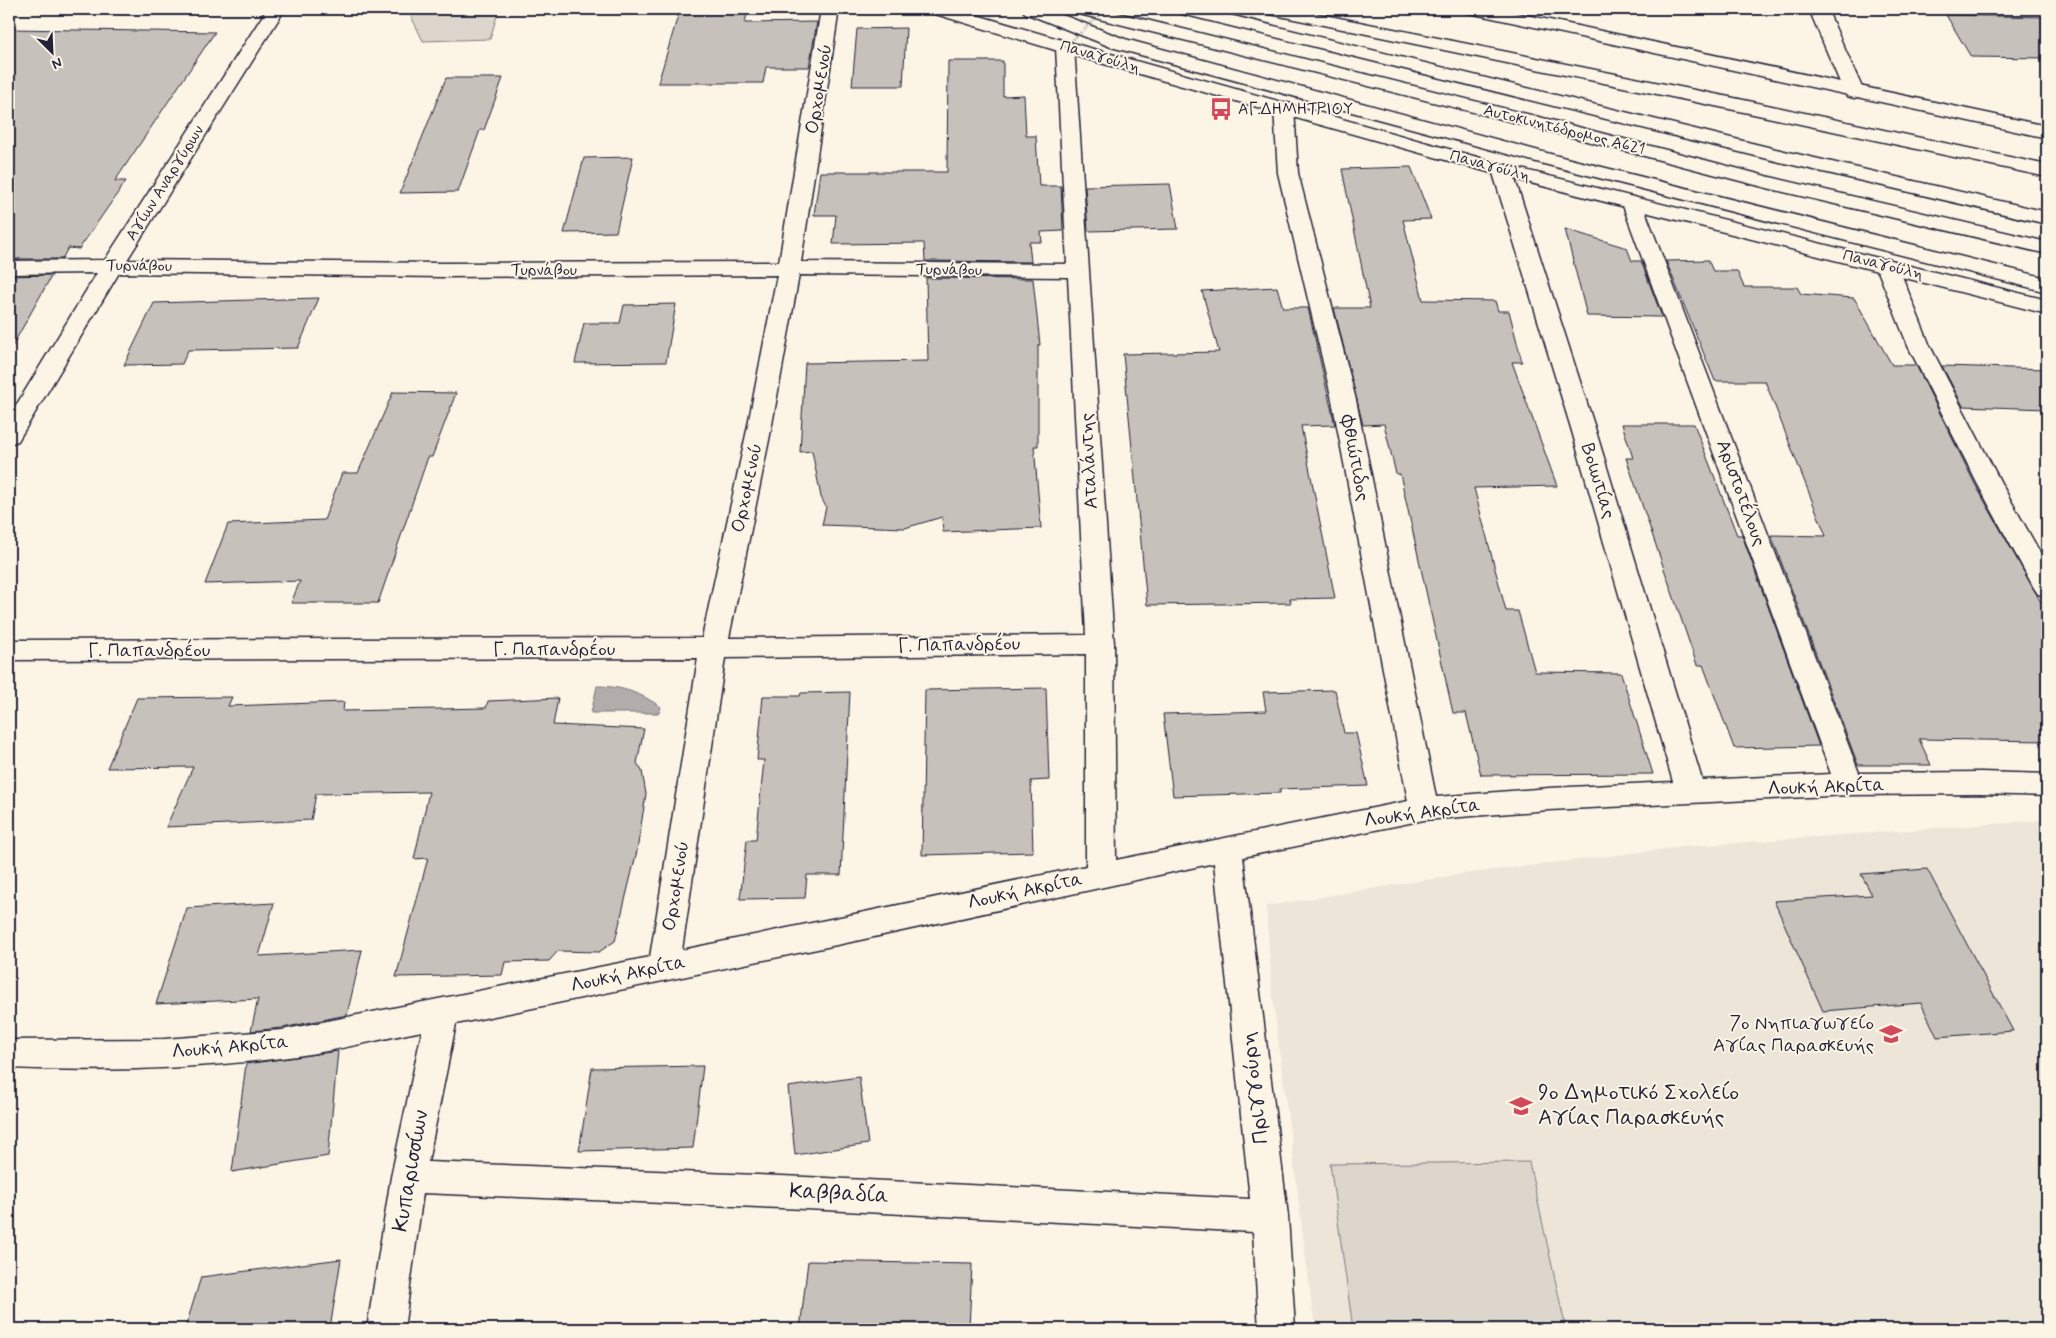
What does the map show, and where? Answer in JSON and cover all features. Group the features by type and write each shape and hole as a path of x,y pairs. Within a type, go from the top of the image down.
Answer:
{"main road":[{"name":"Αγίων Αναργύρων","path":"9,436 112,266 276,9"},
{"name":"Ορχομενού","path":"664,967 713,648 759,430 789,268 830,9"},
{"name":"Παναγούλη","path":"938,9 1065,47 1502,170 2047,307"},
{"path":"1031,9 1118,43 1551,160 2047,284"},
{"name":"Αυτοκινητόδρομος Α621","path":"1081,9 1540,123 1767,182 2047,248"},
{"name":"Αυτοκινητόδρομος Α621","path":"1184,9 1780,156 2047,218"},
{"path":"1270,9 1739,105 2047,171"},
{"path":"1474,9 1497,11 1854,92 2047,132"},
{"path":"1818,9 1854,92"},
{"name":"Αταλάντης","path":"1065,47 1100,644 1101,874"},
{"name":"Φθιώτιδος","path":"1284,108 1288,173 1344,400 1424,809"},
{"name":"Βοιωτίας","path":"1502,170 1583,428 1691,793"},
{"name":"Αριστοτέλους","path":"1632,202 1849,784"},
{"name":"Τυρνάβου","path":"9,267 112,266 442,270 789,268 1079,271"},
{"path":"1887,266 1919,346 1988,483 2047,588"},
{"name":"Γ. Παπανδρέου","path":"9,650 713,648 1100,644"},
{"name":"Λουκή Ακρίτα","path":"9,1054 83,1055 155,1053 282,1044 861,927 1101,874 1424,809 1550,799 1849,784 1980,783 2047,785"},
{"name":"Πριγγούρη","path":"1227,848 1270,1216 1276,1329"},
{"name":"Κυπαρισσίων","path":"385,1329 408,1177 442,1013"},
{"name":"Καββαδία","path":"408,1177 806,1192 1270,1216"}],"path":[{"path":"1065,47 1106,9"}],"shaded area":[{"path":"438,9 499,9 490,39 423,41 410,14"},
{"path":"597,686 614,687 638,694 661,707 659,713 591,713"},
{"name":"9ο Δημοτικό Σχολείο Αγίας Παρασκευής","path":"2047,820 2047,1329 1315,1329 1272,991 1266,906 1462,874 1682,847"},
{"path":"1529,1162 1566,1329 1353,1329 1330,1164"}],"building":[{"path":"680,9 748,9 745,23 817,22 809,67 766,67 763,83 658,83"},
{"path":"1946,15 2047,17 2047,58 1971,57"},
{"path":"906,28 903,86 852,86 857,29"},
{"path":"9,29 215,32 115,181 126,181 79,249 68,248 62,259 9,259"},
{"path":"948,61 1003,61 1003,96 1024,95 1026,136 1036,136 1039,186 1061,186 1063,231 1041,232 1042,242 1029,242 1031,262 925,261 924,243 833,244 836,215 814,215 820,172 947,172"},
{"path":"446,78 503,78 484,130 480,130 458,192 400,193"},
{"path":"633,157 616,232 564,233 584,158"},
{"path":"1411,167 1431,219 1403,220 1423,300 1495,301 1498,311 1509,311 1522,362 1512,362 1557,486 1474,488 1506,611 1518,611 1535,672 1621,673 1653,774 1481,775 1466,713 1453,713 1400,474 1396,474 1384,424 1363,425 1334,308 1370,308 1342,169"},
{"path":"1170,184 1178,229 1088,231 1085,186"},
{"path":"1565,229 1627,248 1632,261 1641,261 1662,317 1587,316"},
{"path":"1708,260 1713,271 1737,271 1744,287 1797,287 1801,294 1854,298 1892,365 1916,365 1975,484 2047,613 2047,741 1919,739 1931,765 1858,765 1771,535 1826,536 1765,381 1715,381 1666,261"},
{"path":"52,275 9,352 9,276"},
{"path":"926,278 1033,279 1040,345 1038,345 1038,446 1034,446 1041,528 943,532 942,517 905,528 822,525 826,507 821,497 812,451 800,452 805,363 928,361"},
{"path":"1277,287 1283,308 1308,308 1335,425 1301,426 1335,598 1290,599 1291,603 1147,605 1123,354 1219,352 1202,291"},
{"path":"319,298 298,348 188,350 182,364 124,365 154,303"},
{"path":"676,304 666,362 575,363 584,323 620,323 624,305"},
{"path":"1942,366 2047,369 2047,409 1963,406"},
{"path":"393,392 456,393 432,457 428,457 378,603 291,603 300,581 205,584 228,524 324,520 342,473 358,473"},
{"path":"1622,424 1694,424 1737,535 1742,535 1819,746 1734,748 1703,665 1697,665 1626,458 1633,458"},
{"path":"1046,688 1049,780 1031,781 1033,852 922,855 925,690"},
{"path":"1335,690 1344,733 1356,733 1368,786 1280,789 1280,793 1173,796 1163,714 1266,711 1263,692"},
{"path":"850,692 841,875 807,875 805,898 740,899 747,840 756,840 764,760 757,760 763,696 800,696 801,693"},
{"path":"232,697 228,706 344,702 343,711 486,708 488,701 558,698 553,725 644,729 637,763 642,771 646,794 637,851 615,941 599,952 558,951 549,961 505,962 502,975 396,977 428,858 414,859 429,792 316,794 311,820 166,827 193,767 107,768 137,698"},
{"path":"1927,869 2013,1031 1937,1037 1921,1003 1823,1011 1774,901 1872,895 1861,874"},
{"path":"274,903 259,956 362,950 347,1015 282,1028 251,1031 258,999 156,1004 187,908"},
{"path":"338,1051 328,1156 232,1172 246,1064"},
{"path":"703,1066 693,1148 579,1151 592,1068"},
{"path":"859,1077 868,1144 795,1155 788,1087"},
{"path":"341,1259 330,1329 185,1329 201,1277"},
{"path":"808,1261 972,1264 969,1329 800,1329"}],"place":[{"name":"ΑΓ.ΔΗΜΗΤΡΙΟΥ","path":"1221,109"},
{"name":"7ο Νηπιαγωγείο Αγίας Παρασκευής","path":"1891,1034"},
{"name":"9ο Δημοτικό Σχολείο Αγίας Παρασκευής","path":"1521,1106"}]}
